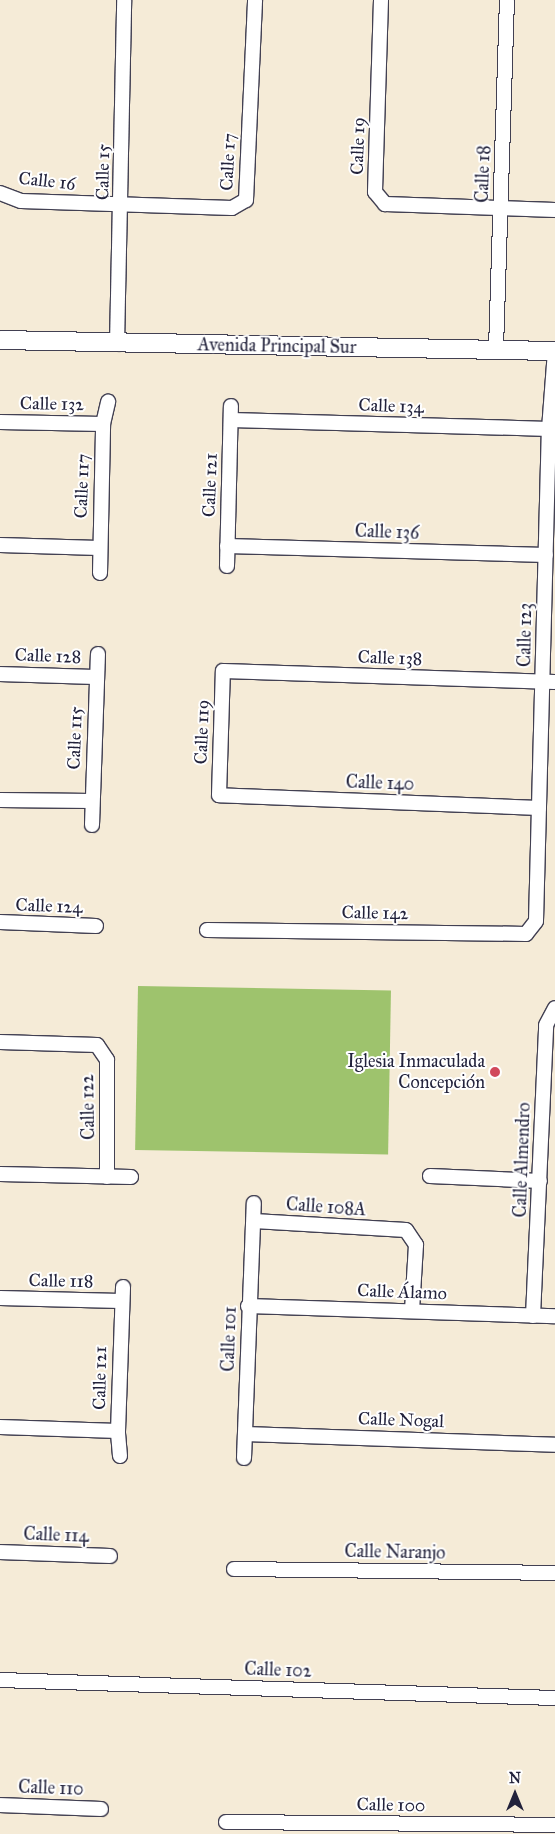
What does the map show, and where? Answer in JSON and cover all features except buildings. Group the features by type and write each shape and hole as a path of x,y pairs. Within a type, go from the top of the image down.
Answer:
{"street":[{"name":"Calle 15","path":"117,344 124,0"},
{"name":"Calle 17","path":"121,205 232,208 246,200 255,0"},
{"name":"Calle 19","path":"381,0 375,192 385,204 555,210"},
{"name":"Calle 18","path":"496,349 507,0"},
{"name":"Calle 16","path":"0,193 21,201 121,205"},
{"name":"Avenida Principal Sur","path":"0,340 117,344 555,351"},
{"name":"Calle 123","path":"536,921 540,808 549,682 546,555 550,429 555,351"},
{"name":"Calle 117","path":"100,573 99,548 103,424 108,402"},
{"name":"Calle 134","path":"231,412 550,429"},
{"name":"Calle 121","path":"226,566 231,412"},
{"name":"Calle 132","path":"0,422 103,424"},
{"path":"0,545 99,548"},
{"name":"Calle 136","path":"227,546 546,555"},
{"name":"Calle 115","path":"92,825 98,654"},
{"name":"Calle 138","path":"223,671 549,682"},
{"name":"Calle 119","path":"219,795 223,671"},
{"name":"Calle 128","path":"0,674 96,677"},
{"name":"Calle 140","path":"219,795 540,808"},
{"path":"0,800 92,801"},
{"name":"Calle 142","path":"207,930 526,934 536,921"},
{"name":"Calle 124","path":"0,922 96,926"},
{"name":"Calle Almendro","path":"533,1316 546,1025 555,1008"},
{"name":"Calle 122","path":"0,1042 97,1045 107,1060 107,1177"},
{"path":"0,1174 131,1177"},
{"path":"430,1176 540,1180"},
{"path":"254,1203 254,1221"},
{"name":"Calle 108A","path":"254,1221 406,1230 416,1245 412,1311"},
{"name":"Calle 101","path":"244,1458 248,1306 254,1221"},
{"name":"Calle 121","path":"120,1456 118,1431 122,1294"},
{"name":"Calle 118","path":"0,1298 122,1294"},
{"name":"Calle Álamo","path":"248,1306 555,1316"},
{"path":"0,1427 118,1431"},
{"name":"Calle Nogal","path":"245,1434 555,1445"},
{"name":"Calle 114","path":"0,1552 110,1556"},
{"name":"Calle Naranjo","path":"234,1569 555,1573"},
{"name":"Calle 102","path":"0,1680 555,1698"},
{"name":"Calle 110","path":"0,1805 101,1809"},
{"name":"Calle 100","path":"226,1822 555,1826"}],"green space":[{"path":"138,986 391,990 388,1154 135,1150"}],"place":[{"name":"Iglesia Inmaculada Concepción","path":"495,1072"}]}
